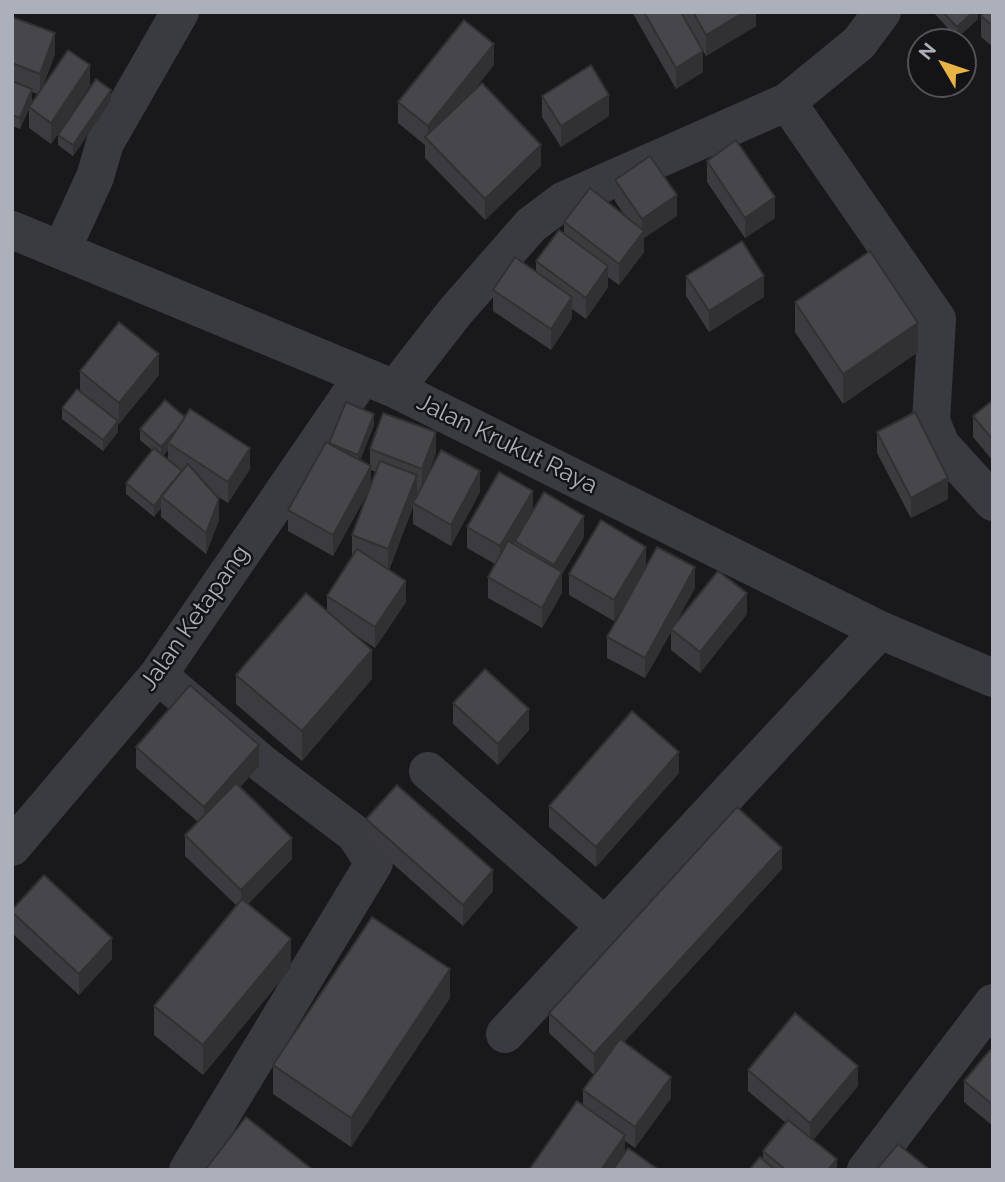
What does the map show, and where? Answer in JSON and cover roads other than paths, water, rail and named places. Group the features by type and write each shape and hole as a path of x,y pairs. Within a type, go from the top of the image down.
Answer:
{"street":[{"path":"67,236 95,177 105,143 180,12"},
{"name":"Jalan Ketapang","path":"12,848 158,675 390,377 455,312 531,225 563,201 787,102 859,43 882,12"},
{"path":"787,102 937,319 931,421 941,445 993,502"},
{"name":"Jalan Krukut Raya","path":"12,230 67,236 390,377 880,629 993,678"},
{"path":"505,1034 880,629"},
{"path":"158,675 264,765 355,834 374,863 188,1170"},
{"path":"428,771 605,926"},
{"path":"866,1170 993,1003"}]}
